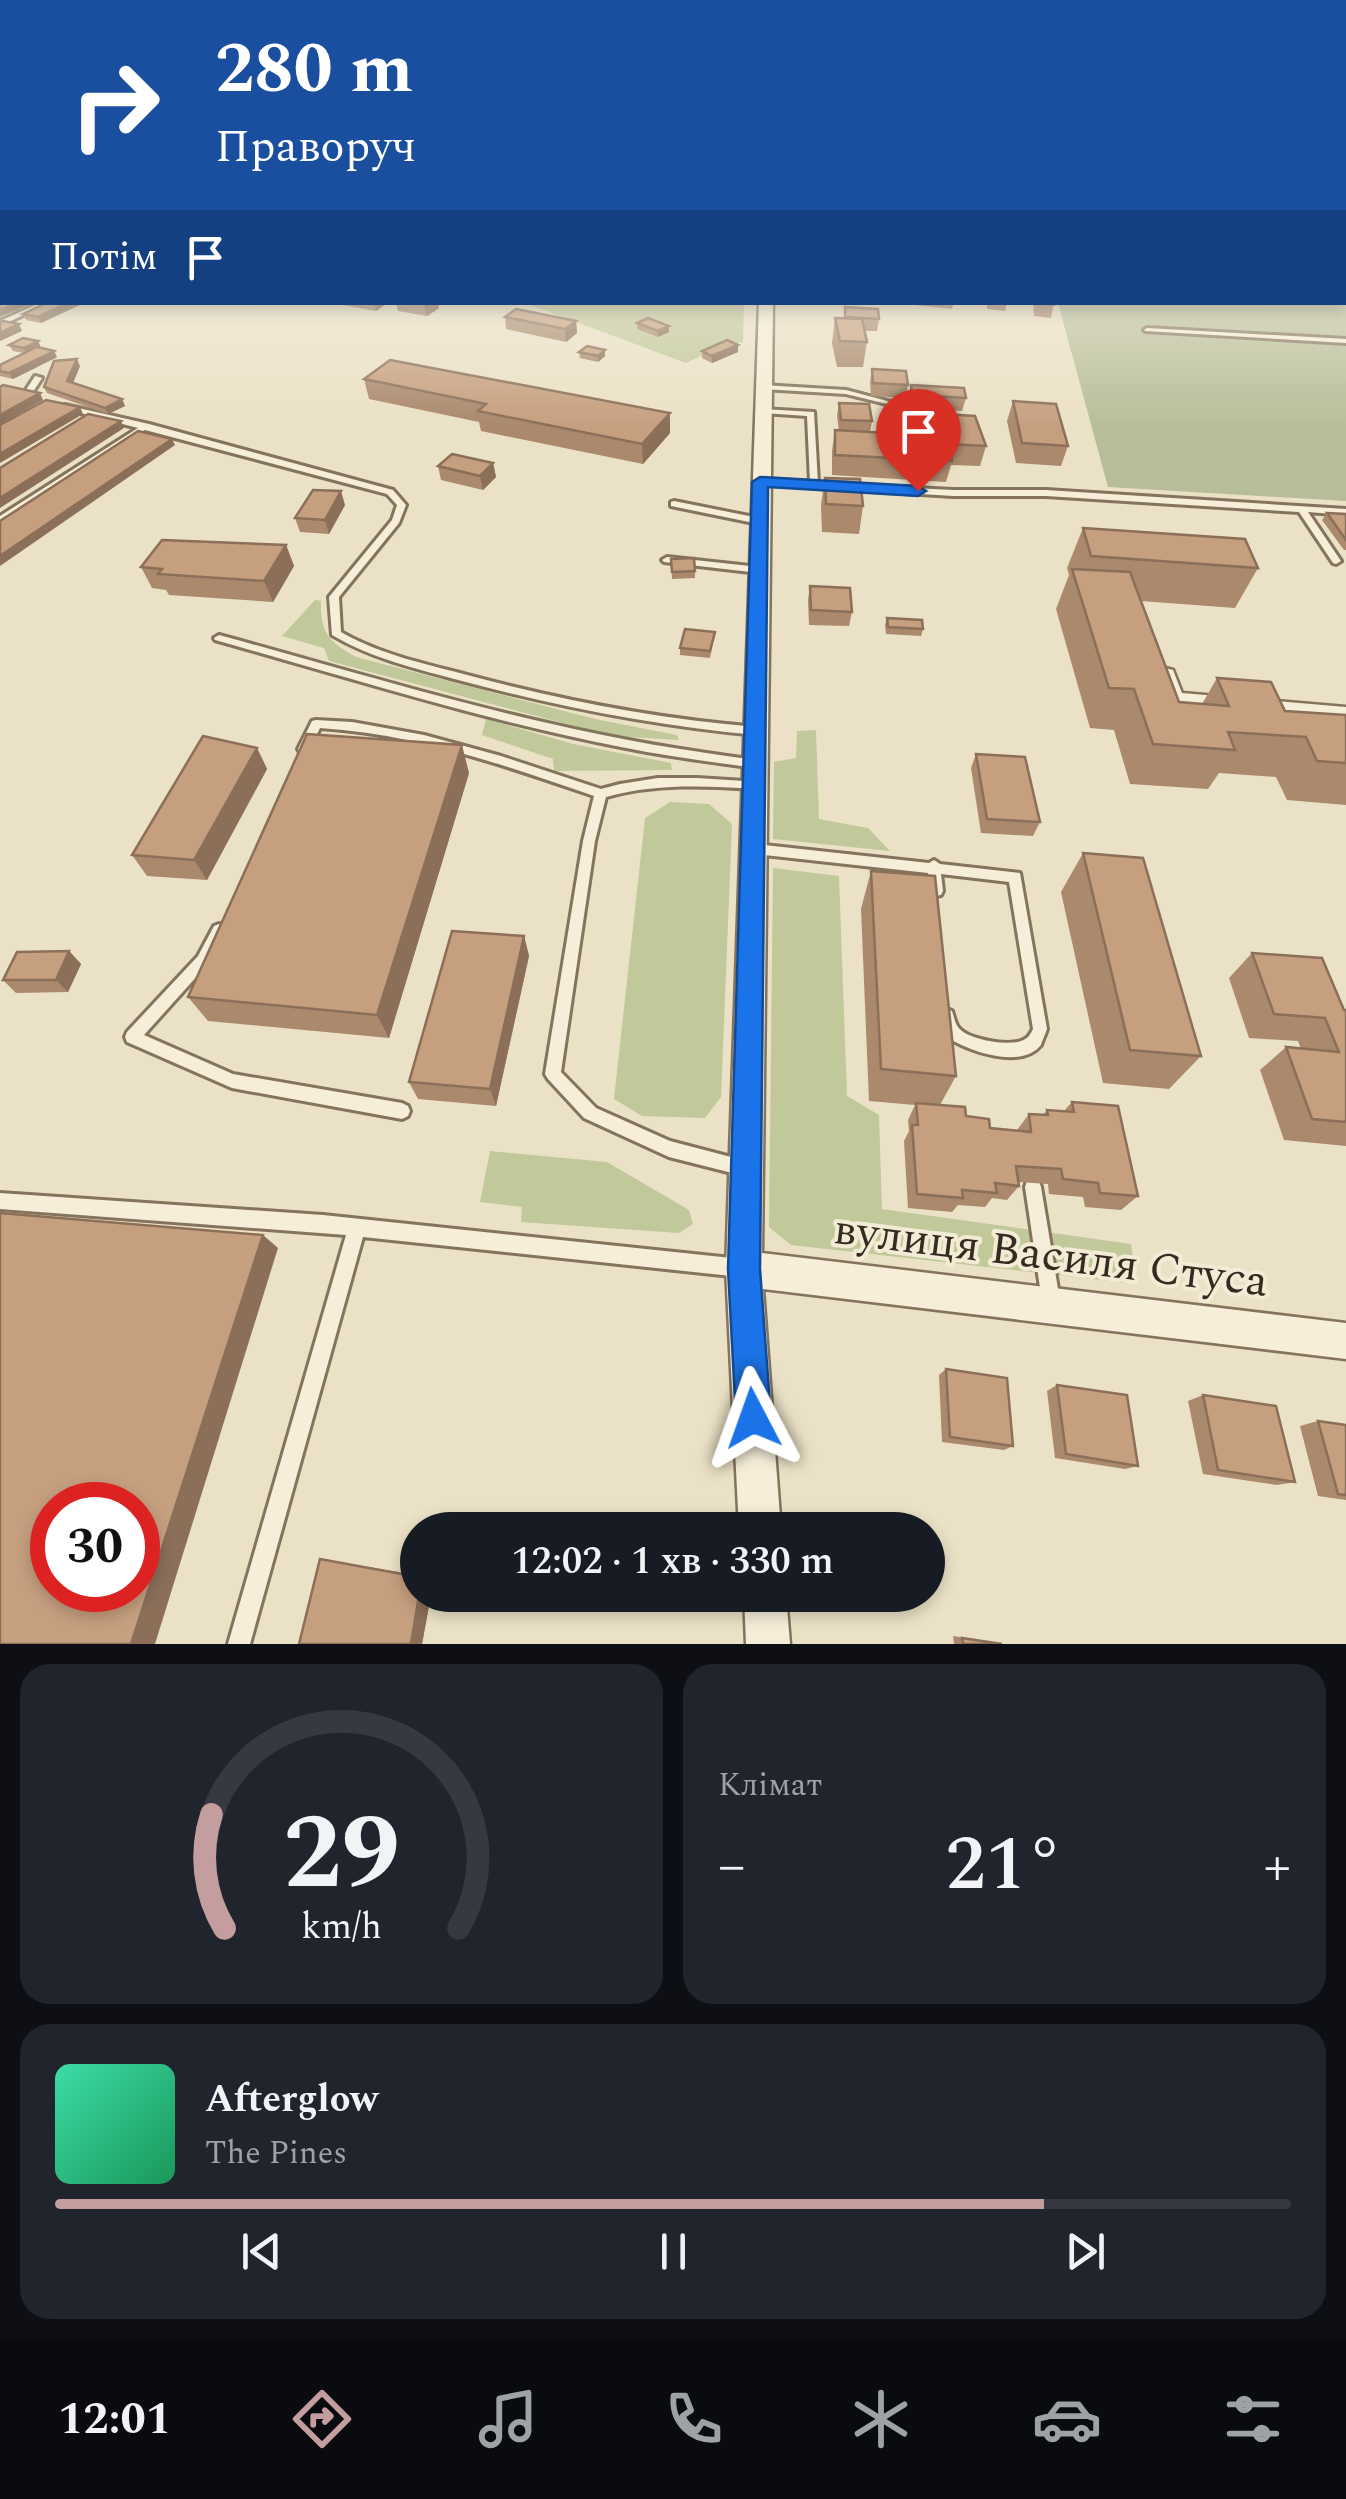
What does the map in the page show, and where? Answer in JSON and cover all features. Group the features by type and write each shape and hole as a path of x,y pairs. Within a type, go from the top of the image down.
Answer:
{"street":[{"path":"759,1512 744,1269 766,305"},
{"path":"1157,651 1173,700 1346,715"},
{"name":"вулиця Василя Стуса","path":"744,1269 1346,1341"},
{"path":"765,1612 768,1644"}],"lane":[{"path":"0,324 41,305"},
{"path":"1147,330 1346,341"},
{"path":"38,378 39,398"},
{"path":"15,390 92,416 146,426 390,492 402,505 396,521 334,596 336,633 364,651 513,691 684,726 758,731"},
{"path":"763,399 846,392 886,402"},
{"path":"763,399 811,414 814,485"},
{"path":"75,426 92,416"},
{"path":"0,520 146,426"},
{"path":"760,482 1346,512"},
{"path":"674,504 760,521"},
{"path":"1302,510 1336,562"},
{"path":"666,560 759,570"},
{"path":"219,638 472,708 756,775"},
{"path":"300,759 316,724 340,724 474,751 601,794 632,784 756,775"},
{"path":"601,794 586,860 553,1074 590,1112 669,1149 746,1169"},
{"path":"755,849 934,865 1015,877 1040,1029 1038,1040 1030,1048 1018,1049 962,1041 952,1032 946,1001"},
{"path":"934,865 937,904"},
{"path":"226,918 204,960 132,1037 232,1081 402,1111"},
{"path":"1033,1187 1052,1304"},
{"path":"0,1201 357,1228 744,1269"},
{"path":"239,1644 357,1228"}],"green space":[{"path":"530,305 744,305 743,342 724,345 686,363"},
{"path":"1059,305 1346,305 1346,501 1108,487"},
{"path":"315,600 321,601 322,621 328,635 356,657 595,719 677,735 679,740 612,736 329,661 324,648 282,636"},
{"path":"486,719 573,744 671,763 672,770 554,771 553,759 482,735"},
{"path":"816,730 819,819 868,828 890,851 773,839 774,762 796,758 797,731"},
{"path":"670,802 709,804 732,824 721,1097 705,1118 642,1116 614,1099 645,818"},
{"path":"773,868 839,876 847,1096 879,1115 882,1209 1131,1244 1137,1284 791,1245 769,1227"},
{"path":"490,1151 607,1162 689,1210 693,1224 679,1233 521,1222 522,1207 480,1202"}],"building":[{"path":"42,305 64,305 38,317 23,314"},
{"path":"845,307 878,309 879,319 845,317"},
{"path":"516,309 576,321 565,329 505,317"},
{"path":"648,318 669,326 658,331 637,323"},
{"path":"835,318 862,319 867,342 840,341"},
{"path":"3,321 19,324 0,333"},
{"path":"23,338 38,341 24,348 9,345"},
{"path":"727,340 738,345 712,356 702,351"},
{"path":"587,346 605,350 598,356 579,352"},
{"path":"37,347 54,351 9,373 0,371 0,365"},
{"path":"77,359 67,381 122,399 105,408 44,387 54,361"},
{"path":"390,360 670,413 642,444 478,411 486,404 364,379"},
{"path":"872,369 906,371 908,385 873,383"},
{"path":"3,385 40,393 0,415"},
{"path":"911,385 964,388 966,398 912,395"},
{"path":"46,400 80,407 0,454 0,425"},
{"path":"1013,401 1056,404 1068,446 1022,443"},
{"path":"839,403 869,404 872,421 841,420"},
{"path":"915,403 939,405 943,414 975,416 986,446 950,444 952,461 835,455 835,430 922,435"},
{"path":"88,414 121,421 0,498 0,468"},
{"path":"138,431 172,439 0,556 0,521"},
{"path":"452,454 493,463 480,476 438,466"},
{"path":"825,478 860,479 863,506 826,504"},
{"path":"313,490 341,491 325,520 295,518"},
{"path":"1327,513 1346,514 1346,540"},
{"path":"1083,528 1245,539 1258,568 1091,556"},
{"path":"162,540 286,545 264,581 158,574 162,569 141,567"},
{"path":"694,558 695,571 672,572 671,559"},
{"path":"1072,569 1130,572 1179,702 1229,706 1217,678 1271,682 1285,711 1346,715 1346,763 1317,761 1306,737 1228,732 1235,750 1153,744 1134,689 1109,688"},
{"path":"810,586 850,588 852,612 811,610"},
{"path":"887,618 922,620 923,629 888,627"},
{"path":"685,629 715,632 710,651 680,648"},
{"path":"307,734 462,745 377,1015 188,997"},
{"path":"203,736 257,748 194,860 132,855"},
{"path":"976,754 1025,757 1040,822 987,819"},
{"path":"1083,853 1143,858 1201,1056 1130,1050"},
{"path":"871,871 935,876 956,1076 881,1069"},
{"path":"452,931 524,936 490,1089 409,1082"},
{"path":"69,951 56,980 3,980 17,952"},
{"path":"1252,953 1322,958 1346,1010 1346,1122 1312,1119 1286,1047 1339,1052 1325,1018 1274,1014"},
{"path":"1072,1102 1118,1106 1138,1196 1100,1193 1098,1183 1063,1179 1061,1169 1016,1166 1019,1186 995,1183 997,1193 962,1190 963,1198 917,1194 912,1125 918,1125 916,1103 965,1107 966,1116 989,1119 990,1128 1031,1132 1029,1114 1048,1115 1047,1110 1074,1112"},
{"path":"0,1213 263,1235 160,1554 160,1482 30,1482 30,1612 141,1612 131,1644 0,1644"},
{"path":"946,1369 1007,1378 1013,1446 950,1437"},
{"path":"1057,1385 1127,1395 1138,1466 1066,1454"},
{"path":"1203,1395 1276,1406 1295,1482 1218,1470"},
{"path":"1318,1421 1346,1425 1346,1495 1338,1494"},
{"path":"320,1559 400,1574 400,1612 416,1612 411,1644 299,1644"},
{"path":"962,1638 1002,1644 963,1644"}],"route":[{"path":"753,1418 744,1269 758,731 760,482 918,491"}]}
